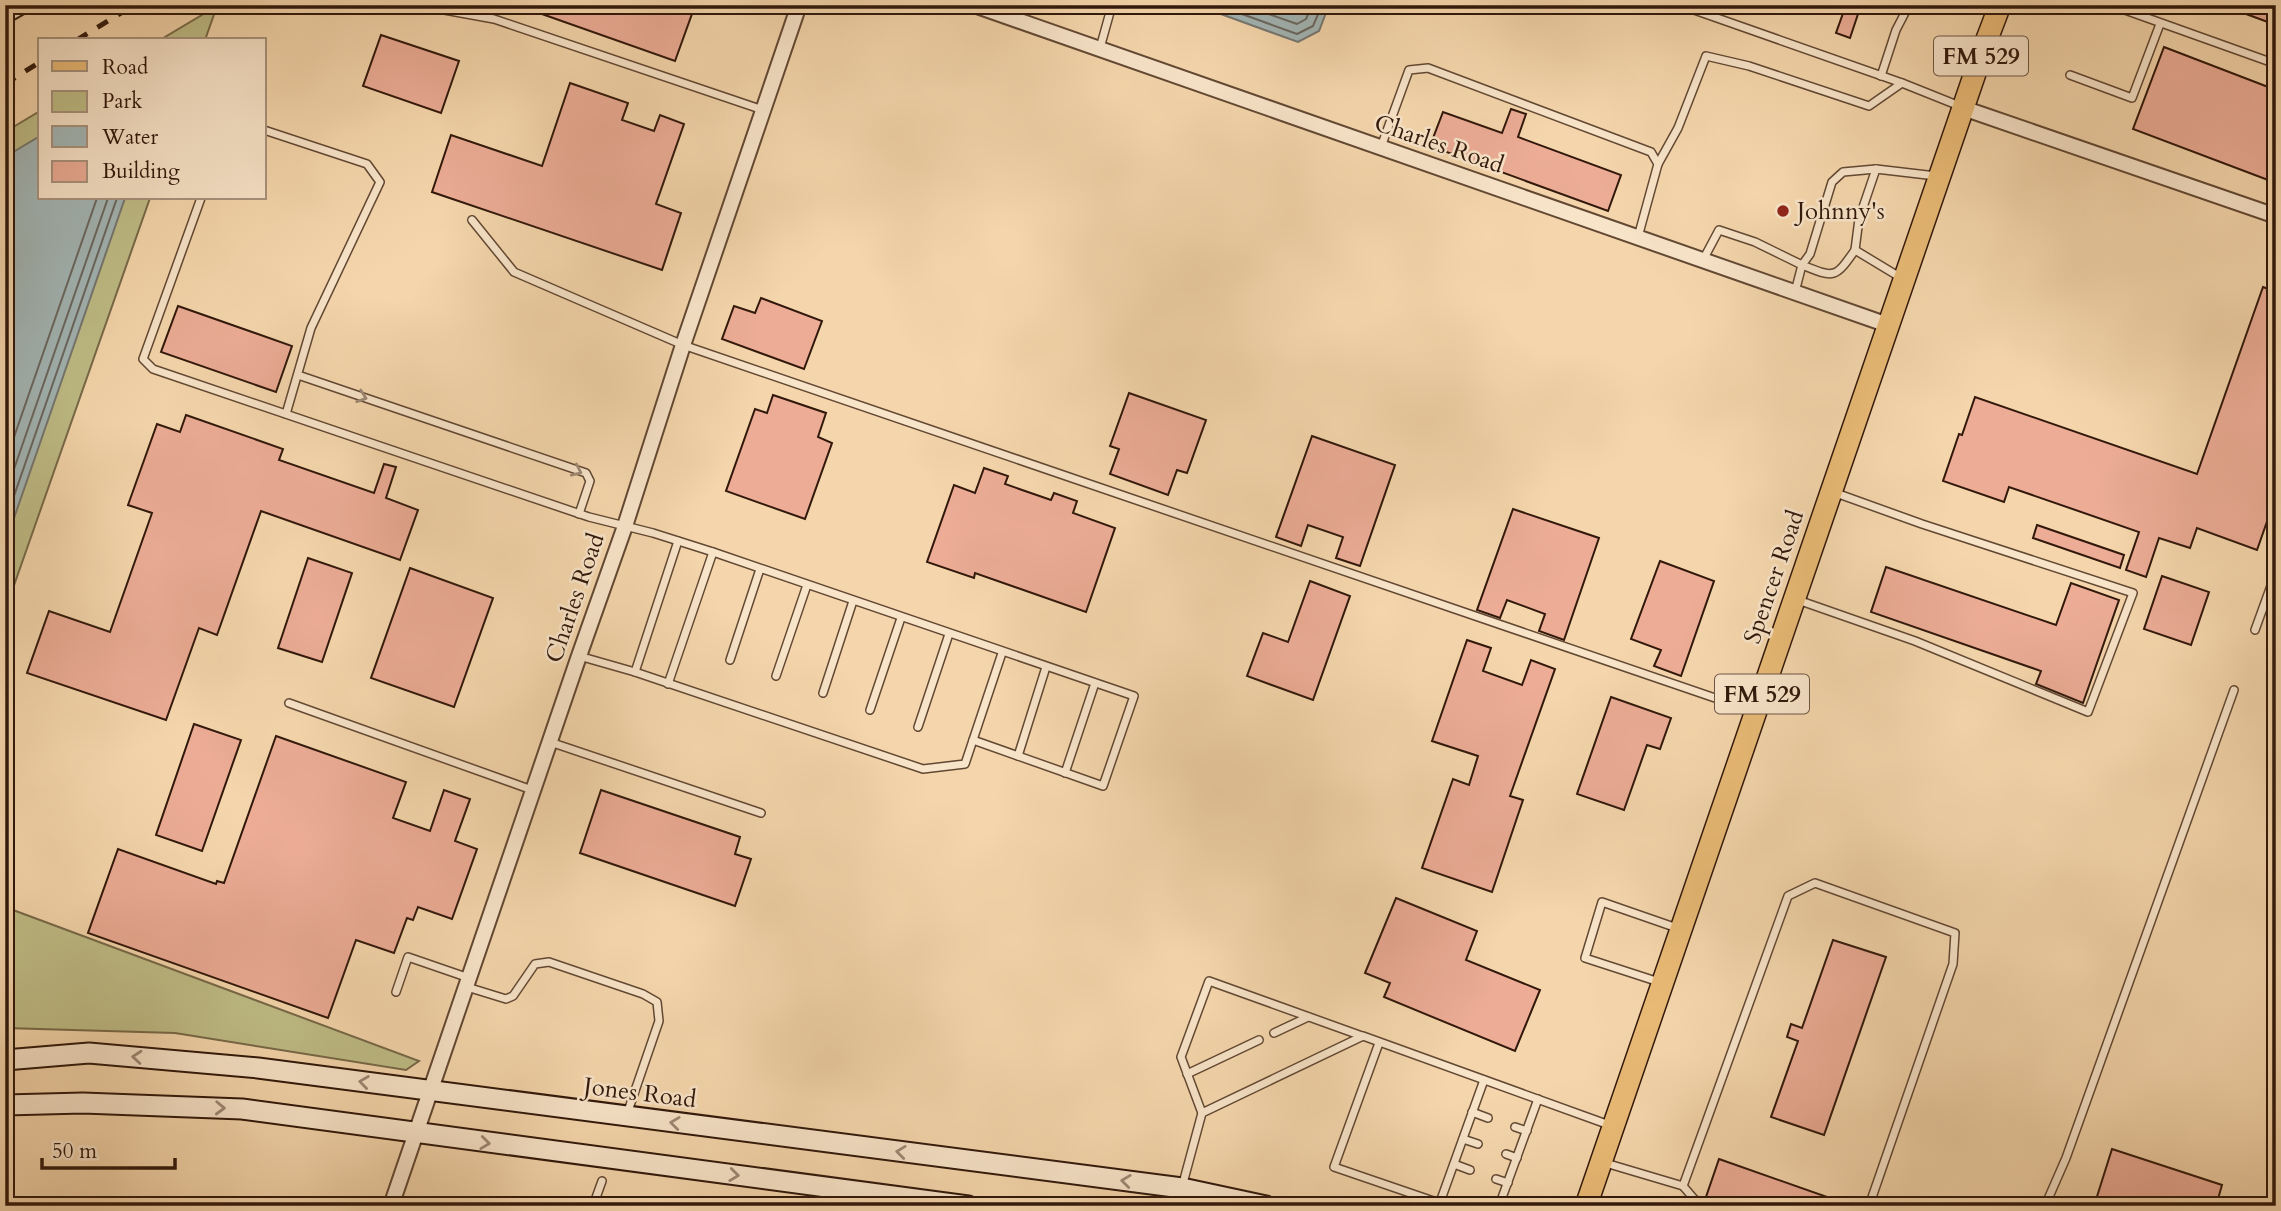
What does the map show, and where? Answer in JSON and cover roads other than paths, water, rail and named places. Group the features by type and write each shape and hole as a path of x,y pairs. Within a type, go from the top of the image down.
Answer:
{"main road":[{"path":"5,13 19,5"},
{"name":"Spencer Road","path":"1586,1206 2000,5"},
{"name":"Jones Road","path":"5,1060 89,1053 258,1068 626,1116 1181,1197 1266,1206"},
{"path":"5,1105 83,1103 242,1109 968,1206"}],"street":[{"name":"Charles Road","path":"391,1206 625,526 799,5"},
{"name":"Charles Road","path":"974,5 1888,325"},
{"path":"1963,108 2276,216"}],"lane":[{"path":"1100,49 1112,5"},
{"path":"1680,5 1902,83 1963,108"},
{"path":"1881,76 1896,30 1909,5"},
{"path":"2111,5 2276,64"},
{"path":"439,9 494,19 764,110"},
{"path":"2070,75 2132,98 2160,24"},
{"path":"1638,237 1658,164 1678,128 1706,56 1749,66 1869,106 1902,83"},
{"path":"1381,148 1409,71 1428,68 1651,152 1658,164"},
{"path":"266,131 367,164 380,182 311,328 286,414"},
{"path":"1703,260 1720,230 1755,242 1802,265 1832,274 1840,271 1855,250 1859,219 1876,169"},
{"path":"1795,292 1802,265 1810,254 1832,182 1843,172 1876,169 1939,177"},
{"path":"200,200 143,359 153,369 579,514 713,552 1134,696 1103,786 973,740"},
{"path":"472,220 514,272 684,345 1756,712"},
{"path":"1855,250 1904,279"},
{"path":"298,375 586,473 590,481 579,514"},
{"path":"1795,598 1915,642 2088,712 2133,593 1922,524 1831,491"},
{"path":"635,672 678,541"},
{"path":"668,684 713,552"},
{"path":"730,660 760,569"},
{"path":"2255,630 2276,572"},
{"path":"776,676 807,585"},
{"path":"823,693 853,601"},
{"path":"870,710 901,618"},
{"path":"918,727 949,634"},
{"path":"579,656 635,672 923,769 965,764 1002,653"},
{"path":"1018,756 1046,667"},
{"path":"1065,773 1095,683"},
{"path":"2045,1206 2066,1158 2234,690"},
{"path":"289,703 533,790"},
{"path":"549,742 761,813"},
{"path":"1683,1186 1788,897 1815,883 1955,933 1953,964 1869,1206"},
{"path":"1662,984 1585,958 1602,902 1681,929"},
{"path":"396,992 408,957 506,999 513,996 535,964 549,961 643,994 657,1002 659,1021 626,1116"},
{"path":"1181,1197 1202,1113 1181,1058 1209,981 1614,1126"},
{"path":"1274,1033 1308,1017"},
{"path":"1202,1113 1363,1037"},
{"path":"1187,1074 1259,1040"},
{"path":"1379,1043 1334,1167 1442,1205 1484,1080"},
{"path":"1499,1206 1538,1099"},
{"path":"1472,1112 1488,1118"},
{"path":"1515,1127 1527,1131"},
{"path":"1463,1139 1478,1144"},
{"path":"1506,1154 1517,1158"},
{"path":"1601,1162 1683,1186 1695,1200 1713,1206"},
{"path":"1454,1164 1470,1170"},
{"path":"1496,1179 1508,1183"},
{"path":"593,1206 602,1181"}],"water":[{"path":"1196,5 1329,5 1319,31 1298,42"},
{"path":"38,137 38,200 124,200 5,544 5,157"}],"railway":[{"path":"80,38 134,5"},
{"path":"5,84 38,63"}],"place":[{"name":"Johnny's","path":"1783,211"}]}
